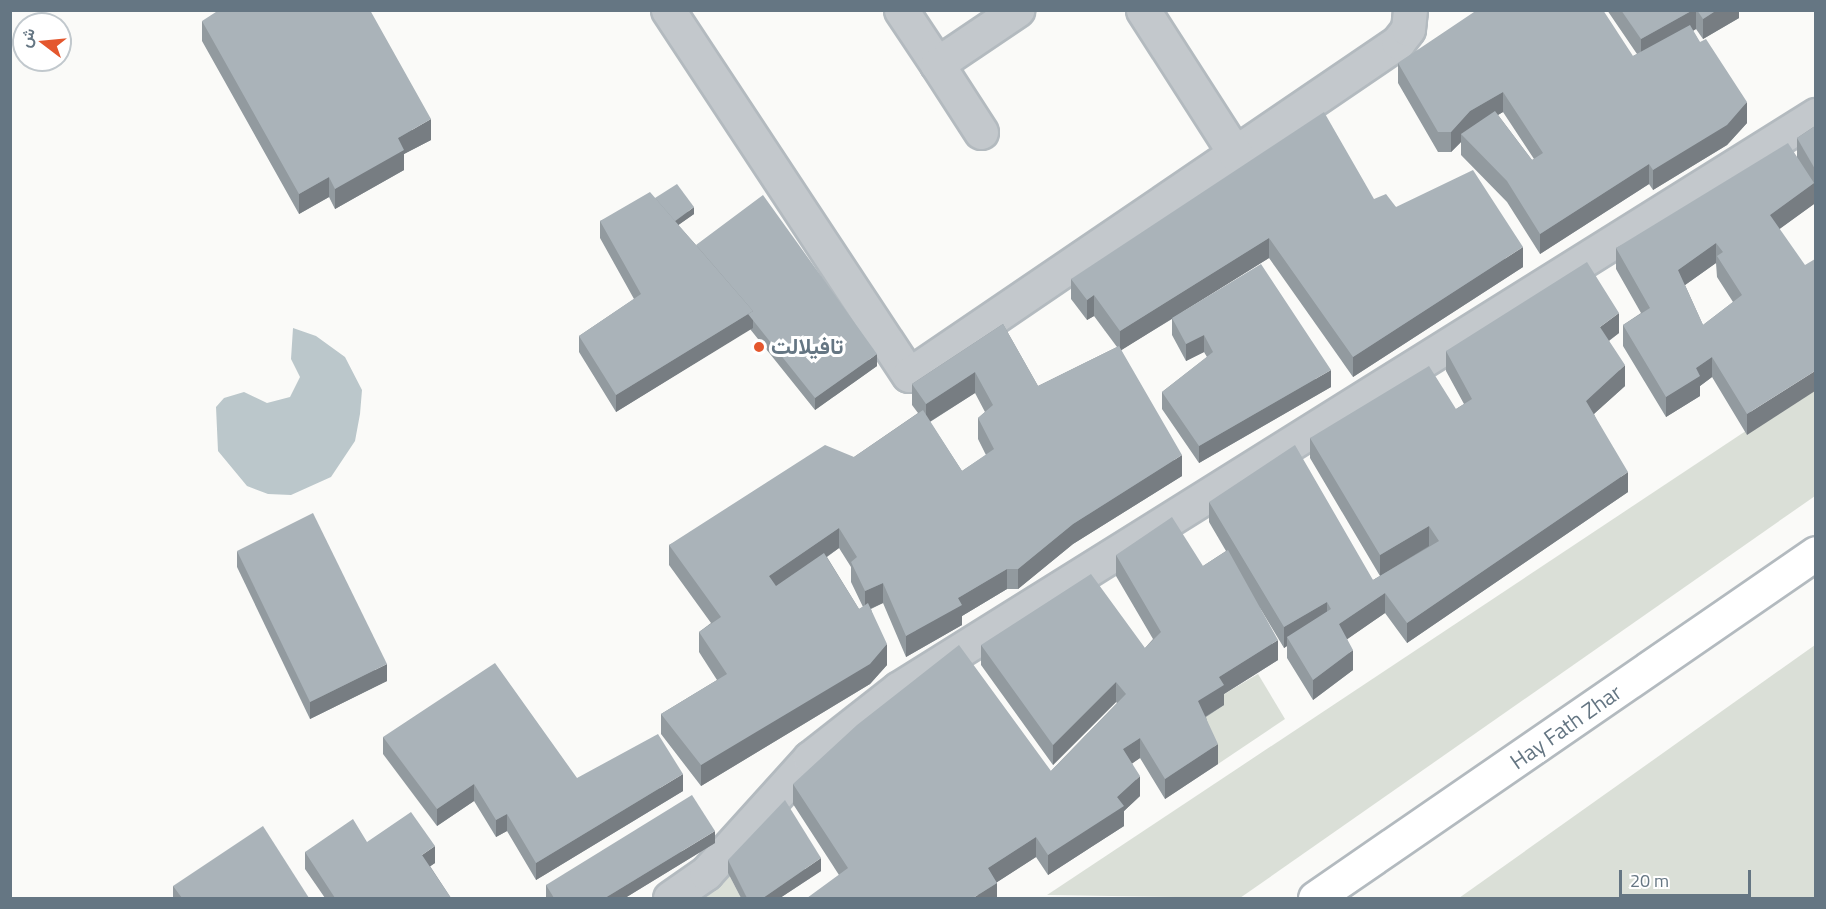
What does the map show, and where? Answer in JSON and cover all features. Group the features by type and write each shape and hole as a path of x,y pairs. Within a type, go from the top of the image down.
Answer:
{"street":[{"path":"668,10 909,375 1236,155 1398,42 1408,30 1410,10"},
{"path":"901,10 981,132"},
{"path":"937,64 1017,10"},
{"path":"1143,10 1236,155"},
{"path":"670,898 706,873 810,758 898,689 1815,115"},
{"name":"Hay Fath Zhar","path":"1315,898 1815,553"}],"shaded area":[{"path":"293,328 316,336 345,357 362,390 360,414 355,441 331,477 291,495 268,494 247,486 218,451 216,407 224,398 244,392 267,403 290,397 300,377 291,359"},
{"path":"1815,385 1815,496 1240,898 1047,895"},
{"path":"1815,645 1815,898 1459,898"},
{"path":"1258,674 1285,719 1218,764 1198,721 1219,697"},
{"path":"728,873 741,898 692,898"}],"building":[{"path":"219,10 370,10 431,119 398,138 404,150 335,189 329,177 299,194 202,21"},
{"path":"1477,10 1603,10 1633,56 1690,25 1700,42 1706,39 1747,102 1727,125 1653,170 1649,164 1540,234 1507,181 1461,134 1495,111 1532,160 1543,153 1503,92 1470,111 1451,132 1438,132 1398,63"},
{"path":"1621,10 1693,10 1641,39"},
{"path":"1697,10 1717,10 1703,19"},
{"path":"1324,112 1374,199 1386,194 1396,207 1473,170 1523,247 1353,357 1269,238 1120,331 1094,295 1087,300 1071,279"},
{"path":"1815,126 1815,169 1797,138"},
{"path":"1788,143 1814,183 1770,215 1805,265 1815,259 1815,371 1747,414 1712,357 1696,368 1700,376 1666,397 1623,325 1650,308 1616,248","holes":["1716,243 1723,252 1717,256 1742,295 1703,325 1678,270"]},
{"path":"677,184 694,207 675,221 655,198"},
{"path":"650,192 753,311 616,395 579,336 641,294 600,221"},
{"path":"763,195 877,354 815,398 748,314 753,311 696,245"},
{"path":"1587,262 1619,313 1600,327 1625,365 1586,401 1628,472 1407,623 1385,593 1339,624 1353,650 1313,680 1287,637 1331,609 1327,602 1284,627 1209,502 1295,445 1373,580 1439,541 1429,526 1380,555 1310,438 1429,366 1456,409 1472,399 1446,351"},
{"path":"1261,264 1331,370 1199,446 1162,392 1213,352 1204,335 1186,344 1172,318"},
{"path":"1003,324 1038,386 1119,346 1182,455 1073,524 1018,569 1007,569 958,598 962,605 906,636 883,583 865,591 851,562 857,557 839,528 769,576 776,586 824,553 859,609 868,603 887,644 870,664 701,765 661,714 727,674 699,632 721,617 669,545 825,445 854,457 923,410 962,471 994,449 978,418 993,405 975,372 926,404 912,384"},
{"path":"313,513 387,664 310,702 237,551"},
{"path":"1172,517 1203,566 1228,550 1278,640 1219,677 1224,685 1198,701 1218,744 1165,779 1140,738 1123,749 1140,776 1117,797 1124,806 1048,855 1036,837 988,868 997,883 973,898 807,898 848,868 793,784 857,725 959,645 1051,771 1126,694 1116,682 1053,745 981,645 1091,574 1145,648 1161,632 1116,555"},
{"path":"495,663 577,778 658,734 683,774 536,863 507,814 496,820 474,784 437,809 383,737"},
{"path":"692,795 715,831 605,898 554,898 546,885"},
{"path":"785,800 821,858 763,898 747,898 728,860"},
{"path":"411,812 435,846 422,855 451,898 335,898 305,852 353,819 367,842"},
{"path":"263,826 309,898 182,898 173,886"}],"place":[{"name":"تافيلالت","path":"759,347"}]}
